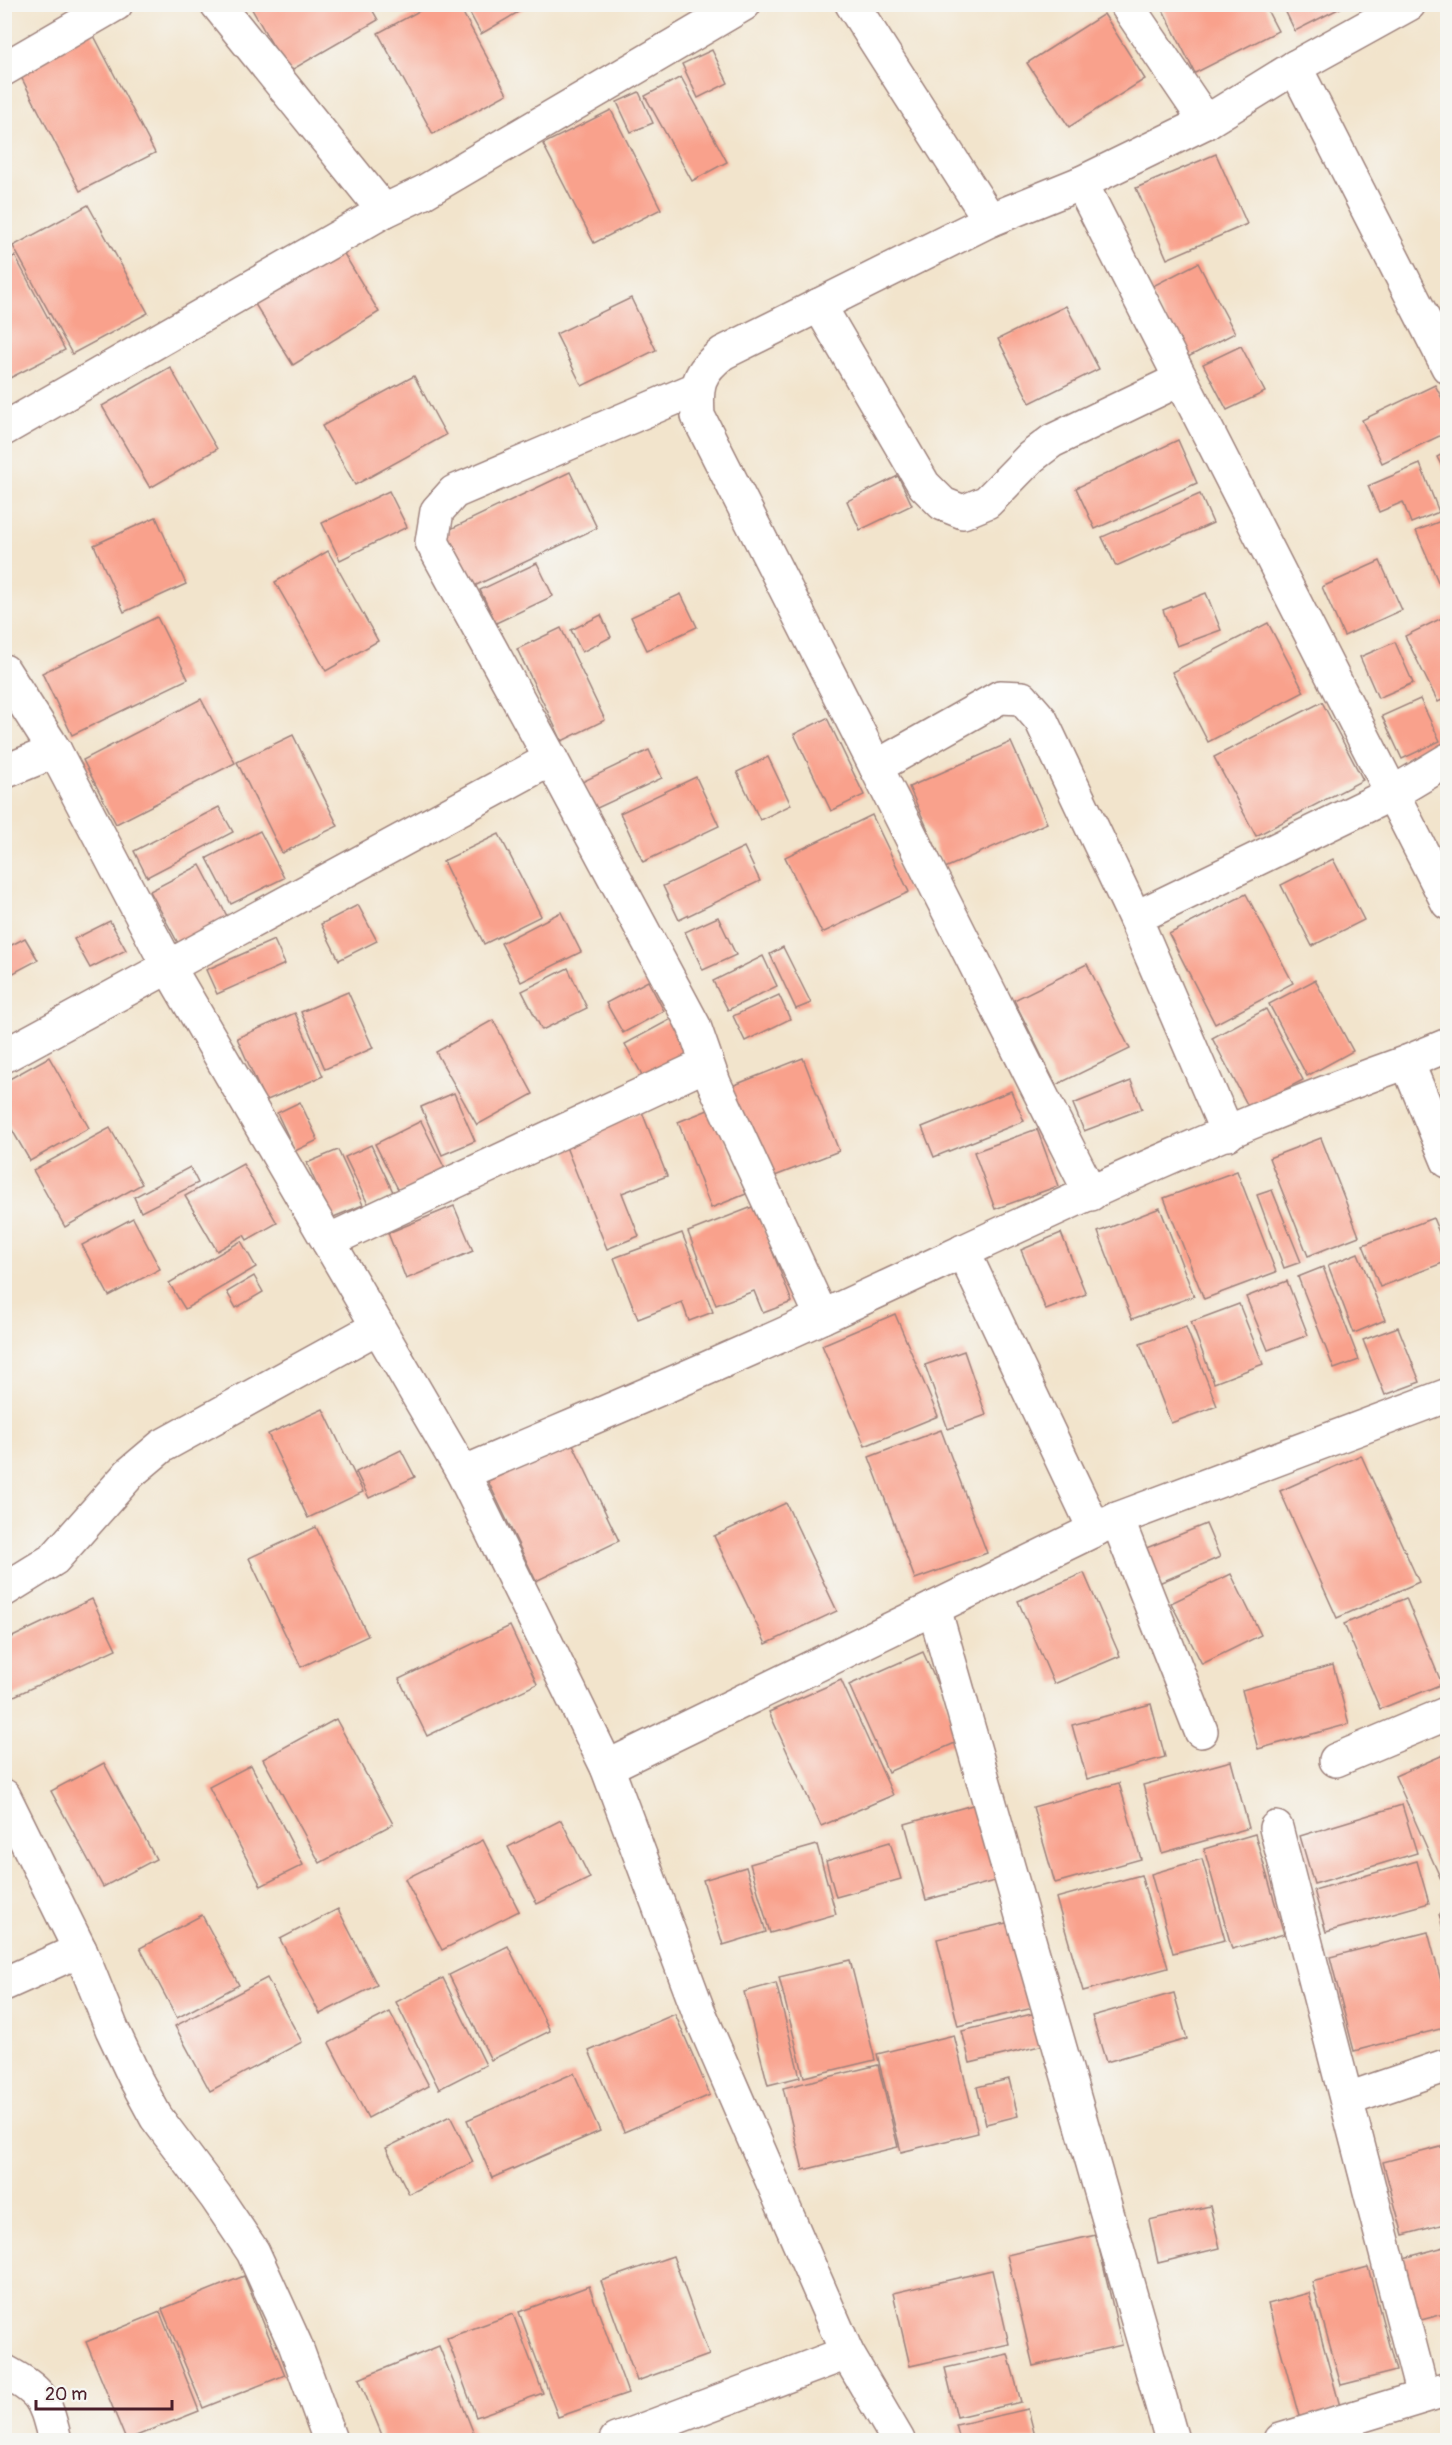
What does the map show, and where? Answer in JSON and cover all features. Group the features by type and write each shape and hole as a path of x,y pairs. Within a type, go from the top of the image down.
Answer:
{"street":[{"path":"4,69 116,4"},
{"path":"217,4 384,211"},
{"path":"4,429 384,211 424,192 744,4"},
{"path":"852,4 990,220"},
{"path":"1126,4 1206,122"},
{"path":"1091,1194 698,416 696,389 706,366 723,353 990,220 1081,183 1206,122 1295,67 1409,4"},
{"path":"1295,67 1448,368"},
{"path":"1081,183 1448,903"},
{"path":"819,305 924,485 943,504 963,512 987,502 1031,457 1052,441 1181,379"},
{"path":"696,389 454,492 437,511 432,542 694,1026 707,1064 822,1317"},
{"path":"4,670 55,751 168,966 464,1473 607,1767 698,2010 847,2352 898,2440"},
{"path":"876,767 1000,697 1022,698 1041,720 1135,918 1228,1134"},
{"path":"4,772 55,751"},
{"path":"4,1056 551,759"},
{"path":"1135,918 1393,793 1448,760"},
{"path":"464,1473 822,1317 963,1251 1329,1090 1448,1045"},
{"path":"1407,1062 1448,1161"},
{"path":"328,1241 707,1064"},
{"path":"963,1251 1106,1524 1200,1731"},
{"path":"4,1590 54,1559 130,1473 162,1446 378,1327"},
{"path":"607,1767 1106,1524 1448,1395"},
{"path":"934,1608 1172,2440"},
{"path":"1336,1760 1448,1713"},
{"path":"4,1796 80,1950 112,2029 156,2117 216,2197 253,2252 294,2344 330,2440"},
{"path":"1276,1828 1348,2099 1435,2393 1281,2440"},
{"path":"4,1984 80,1950"},
{"path":"1348,2099 1448,2065"},
{"path":"616,2440 847,2352"},
{"path":"4,2371 32,2386 45,2405 55,2440"}],"building":[{"path":"249,4 369,4 378,20 288,72"},
{"path":"432,4 458,4 507,94 433,134 378,33"},
{"path":"465,4 532,4 481,34"},
{"path":"1160,4 1264,4 1278,31 1195,73"},
{"path":"1282,4 1348,4 1295,31"},
{"path":"1104,14 1145,79 1069,127 1027,63"},
{"path":"91,30 155,153 80,191 17,69"},
{"path":"712,50 728,83 698,98 682,64"},
{"path":"681,77 727,162 692,181 645,96"},
{"path":"639,92 653,123 631,132 617,102"},
{"path":"611,110 661,209 594,243 543,144"},
{"path":"1216,154 1247,224 1167,259 1136,188"},
{"path":"88,205 148,313 72,354 13,246"},
{"path":"340,247 379,312 293,365 253,301"},
{"path":"15,256 65,350 4,381 4,261"},
{"path":"1198,263 1235,333 1186,358 1149,288"},
{"path":"631,298 656,350 582,386 556,334"},
{"path":"1066,306 1099,369 1030,403 998,339"},
{"path":"1241,346 1265,392 1227,410 1203,364"},
{"path":"170,367 217,449 150,488 102,406"},
{"path":"414,376 446,435 355,485 322,426"},
{"path":"1435,385 1448,410 1448,432 1382,463 1362,420"},
{"path":"1178,440 1197,483 1095,529 1076,488"},
{"path":"1448,451 1448,478 1437,457"},
{"path":"1420,464 1439,512 1411,523 1403,502 1379,512 1368,486"},
{"path":"570,472 597,528 468,589 440,534"},
{"path":"898,476 912,505 860,530 847,501"},
{"path":"389,491 407,527 340,560 322,523"},
{"path":"1200,494 1213,523 1116,566 1102,537"},
{"path":"156,517 186,584 124,612 94,545"},
{"path":"1448,518 1448,591 1443,593 1416,531"},
{"path":"328,551 378,641 326,671 275,582"},
{"path":"1380,561 1402,610 1344,636 1322,587"},
{"path":"537,563 553,596 496,623 480,590"},
{"path":"1206,593 1221,630 1177,646 1163,610"},
{"path":"681,594 697,627 647,650 631,617"},
{"path":"601,615 611,637 582,652 571,630"},
{"path":"1448,615 1448,697 1438,702 1405,636"},
{"path":"157,617 188,679 72,735 42,673"},
{"path":"1268,623 1304,692 1208,742 1172,672"},
{"path":"561,628 605,720 562,741 517,649"},
{"path":"1395,642 1413,683 1378,698 1360,657"},
{"path":"201,699 235,763 116,824 83,760"},
{"path":"1420,699 1440,741 1402,759 1382,716"},
{"path":"1322,702 1363,780 1256,836 1214,757"},
{"path":"827,718 864,795 831,811 794,734"},
{"path":"293,735 338,826 282,853 237,762"},
{"path":"1011,742 1047,823 945,868 909,787"},
{"path":"649,750 662,778 595,809 582,782"},
{"path":"768,757 791,805 760,820 737,772"},
{"path":"696,777 719,826 643,862 620,813"},
{"path":"219,807 233,832 147,877 134,851"},
{"path":"872,815 909,892 822,933 785,857"},
{"path":"260,831 284,878 231,904 207,858"},
{"path":"499,834 541,916 484,944 443,861"},
{"path":"744,847 760,881 679,920 663,886"},
{"path":"1333,859 1364,920 1312,946 1281,885"},
{"path":"200,865 228,918 179,945 150,891"},
{"path":"1246,894 1293,983 1215,1024 1169,934"},
{"path":"358,905 377,941 339,960 321,924"},
{"path":"561,912 581,952 521,982 501,943"},
{"path":"718,917 736,955 703,970 685,932"},
{"path":"110,921 126,950 90,968 74,939"},
{"path":"25,938 38,960 4,978 4,949"},
{"path":"274,940 285,964 217,994 206,970"},
{"path":"783,947 811,1003 796,1009 770,954"},
{"path":"763,956 777,986 728,1010 713,981"},
{"path":"1087,964 1130,1049 1056,1085 1014,1000"},
{"path":"568,968 587,1008 542,1030 522,991"},
{"path":"1315,980 1353,1051 1307,1076 1269,1004"},
{"path":"648,981 664,1011 623,1033 606,1003"},
{"path":"348,992 373,1048 325,1069 301,1012"},
{"path":"779,995 790,1019 745,1041 733,1016"},
{"path":"1266,1009 1303,1080 1249,1108 1212,1038"},
{"path":"295,1013 323,1076 265,1101 237,1038"},
{"path":"673,1018 694,1056 646,1082 625,1044"},
{"path":"493,1020 533,1094 477,1125 436,1052"},
{"path":"49,1057 89,1128 30,1161 4,1116 4,1082"},
{"path":"803,1058 839,1151 762,1181 727,1088"},
{"path":"1131,1081 1142,1109 1084,1131 1073,1104"},
{"path":"1011,1091 1024,1121 934,1157 922,1127"},
{"path":"454,1093 475,1141 442,1155 421,1107"},
{"path":"300,1102 318,1140 295,1151 277,1113"},
{"path":"713,1108 746,1194 711,1208 678,1122"},
{"path":"642,1112 667,1176 622,1193 639,1236 607,1249 564,1142"},
{"path":"421,1121 446,1171 400,1193 375,1144"},
{"path":"110,1128 142,1184 65,1227 33,1170"},
{"path":"1037,1129 1058,1186 995,1209 974,1152"},
{"path":"1321,1138 1359,1236 1308,1256 1269,1158"},
{"path":"371,1145 393,1192 368,1204 345,1157"},
{"path":"338,1150 363,1205 331,1218 307,1163"},
{"path":"243,1164 277,1223 247,1240 244,1235 217,1251 185,1196"},
{"path":"190,1167 198,1183 141,1212 134,1197"},
{"path":"1237,1171 1276,1272 1204,1299 1164,1198"},
{"path":"1272,1190 1301,1262 1284,1268 1257,1195"},
{"path":"454,1206 473,1251 406,1279 388,1233"},
{"path":"755,1206 792,1302 763,1313 754,1291 716,1305 688,1232"},
{"path":"1160,1208 1194,1296 1132,1319 1098,1232"},
{"path":"133,1218 160,1269 109,1296 82,1245"},
{"path":"1433,1218 1448,1254 1448,1261 1380,1287 1363,1245"},
{"path":"682,1233 713,1312 689,1321 682,1302 638,1319 614,1258"},
{"path":"1061,1233 1086,1294 1046,1310 1021,1250"},
{"path":"241,1241 256,1267 185,1309 169,1283"},
{"path":"1358,1253 1385,1320 1354,1333 1328,1265"},
{"path":"1323,1267 1359,1360 1334,1369 1298,1277"},
{"path":"254,1276 263,1292 236,1308 227,1292"},
{"path":"1287,1281 1308,1335 1268,1350 1246,1297"},
{"path":"1239,1304 1263,1364 1214,1383 1191,1322"},
{"path":"895,1314 938,1416 865,1446 822,1345"},
{"path":"1186,1327 1217,1406 1171,1423 1140,1344"},
{"path":"1398,1327 1420,1382 1385,1395 1363,1340"},
{"path":"964,1351 986,1415 948,1429 925,1365"},
{"path":"323,1409 363,1492 308,1518 268,1434"},
{"path":"941,1430 987,1553 915,1579 869,1457"},
{"path":"571,1440 619,1541 536,1581 487,1479"},
{"path":"401,1450 415,1477 369,1498 356,1472"},
{"path":"1361,1455 1419,1582 1337,1618 1280,1491"},
{"path":"786,1503 837,1611 766,1644 714,1536"},
{"path":"1206,1524 1220,1557 1159,1583 1144,1549"},
{"path":"316,1527 368,1636 301,1667 249,1558"},
{"path":"1084,1573 1120,1656 1054,1684 1018,1601"},
{"path":"1231,1574 1261,1635 1202,1664 1171,1603"},
{"path":"1406,1598 1442,1684 1380,1709 1344,1624"},
{"path":"92,1599 116,1649 12,1697 4,1681 4,1641"},
{"path":"510,1626 537,1684 427,1736 399,1679"},
{"path":"923,1652 962,1740 888,1772 849,1685"},
{"path":"1333,1665 1349,1724 1258,1749 1242,1690"},
{"path":"841,1680 893,1795 821,1826 769,1712"},
{"path":"1151,1704 1165,1757 1087,1779 1072,1725"},
{"path":"336,1719 393,1824 320,1863 263,1759"},
{"path":"1448,1753 1448,1895 1395,1776"},
{"path":"1231,1761 1249,1828 1162,1853 1143,1785"},
{"path":"104,1763 156,1859 103,1887 51,1791"},
{"path":"251,1765 303,1865 261,1886 209,1787"},
{"path":"1119,1783 1141,1859 1055,1883 1033,1807"},
{"path":"976,1804 998,1880 926,1900 905,1824"},
{"path":"1402,1805 1417,1853 1314,1884 1300,1836"},
{"path":"561,1820 590,1878 537,1904 508,1847"},
{"path":"1255,1834 1284,1934 1232,1949 1204,1849"},
{"path":"483,1840 519,1911 442,1950 405,1879"},
{"path":"890,1842 901,1879 836,1897 826,1861"},
{"path":"817,1845 836,1914 770,1933 750,1864"},
{"path":"1202,1859 1225,1940 1173,1953 1151,1874"},
{"path":"1417,1861 1429,1903 1326,1932 1314,1890"},
{"path":"746,1867 766,1932 723,1945 703,1880"},
{"path":"1141,1875 1168,1968 1083,1991 1056,1898"},
{"path":"338,1909 377,1985 320,2014 280,1939"},
{"path":"1448,1911 1448,1944 1447,1944 1439,1914"},
{"path":"202,1915 239,1985 177,2018 140,1948"},
{"path":"1015,1921 1037,2007 958,2026 937,1939"},
{"path":"1428,1932 1448,2007 1448,2027 1354,2051 1330,1957"},
{"path":"508,1946 550,2031 491,2060 449,1975"},
{"path":"850,1960 875,2060 804,2077 779,1977"},
{"path":"267,1978 302,2042 210,2091 175,2026"},
{"path":"443,1978 486,2065 439,2089 396,2002"},
{"path":"776,1983 800,2077 768,2085 744,1992"},
{"path":"1174,1993 1187,2039 1106,2062 1092,2016"},
{"path":"390,2012 429,2086 368,2118 329,2043"},
{"path":"1036,2013 1044,2045 970,2063 962,2031"},
{"path":"675,2014 710,2095 624,2132 589,2051"},
{"path":"954,2035 978,2133 901,2152 877,2054"},
{"path":"878,2065 898,2147 803,2170 783,2088"},
{"path":"574,2073 600,2131 492,2178 467,2120"},
{"path":"1009,2079 1018,2116 986,2124 977,2087"},
{"path":"450,2116 473,2162 409,2194 386,2148"},
{"path":"1448,2145 1448,2223 1403,2235 1383,2162"},
{"path":"1210,2206 1220,2248 1158,2263 1149,2220"},
{"path":"1096,2235 1122,2345 1033,2366 1007,2255"},
{"path":"1448,2246 1448,2313 1417,2321 1400,2259"},
{"path":"673,2256 709,2355 637,2381 601,2281"},
{"path":"1368,2267 1396,2371 1341,2385 1312,2282"},
{"path":"992,2270 1009,2344 910,2366 893,2293"},
{"path":"244,2276 285,2375 203,2408 162,2309"},
{"path":"589,2286 628,2393 558,2417 519,2312"},
{"path":"1309,2293 1341,2410 1300,2420 1268,2304"},
{"path":"160,2312 199,2411 126,2440 86,2342"},
{"path":"513,2314 543,2393 476,2417 447,2338"},
{"path":"439,2346 476,2439 384,2440 359,2379"},
{"path":"1008,2354 1021,2402 957,2417 945,2368"},
{"path":"1028,2409 1036,2440 960,2440 956,2425"}]}
